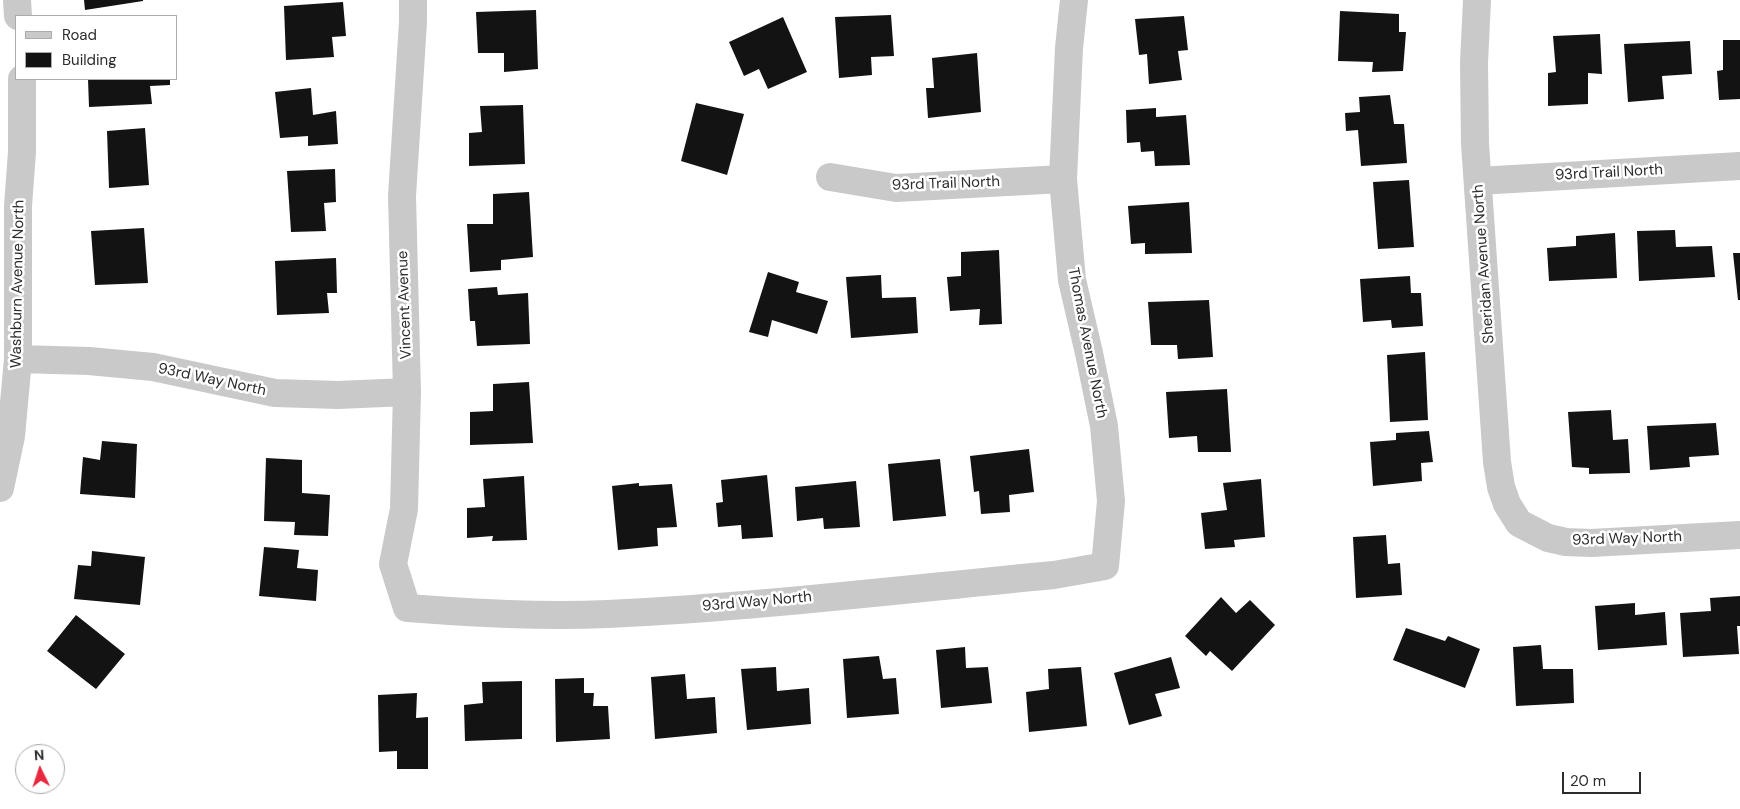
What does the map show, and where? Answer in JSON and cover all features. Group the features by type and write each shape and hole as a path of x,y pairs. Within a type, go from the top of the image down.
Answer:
{"street":[{"path":"16,0 18,15"},
{"name":"Vincent Avenue","path":"408,608 393,564 404,509 407,392 402,196 413,0"},
{"name":"Thomas Avenue North","path":"1074,0 1069,48 1062,179 1072,280 1104,426 1111,501 1105,566"},
{"name":"Sheridan Avenue North","path":"1477,0 1474,63 1475,144 1497,462 1501,487 1507,504 1519,523"},
{"name":"Washburn Avenue North","path":"0,488 11,436 18,360 18,215 22,152 22,80"},
{"name":"93rd Trail North","path":"1478,180 1740,166"},
{"name":"93rd Trail North","path":"830,177 896,188 1062,179"},
{"name":"93rd Way North","path":"18,360 88,362 152,367 274,393 338,396 407,392"},
{"name":"93rd Way North","path":"1519,523 1548,538 1566,542 1591,543 1740,535"},
{"name":"93rd Way North","path":"408,608 480,614 607,614 731,605 1044,576 1105,566"}],"building":[{"path":"84,0 143,0 143,1 85,10"},
{"path":"343,2 346,36 332,37 334,57 286,60 284,6"},
{"path":"536,10 538,69 504,72 504,53 478,53 476,12"},
{"path":"1340,11 1399,14 1399,32 1406,32 1403,71 1372,72 1373,62 1338,61"},
{"path":"891,15 894,56 871,57 872,75 839,78 835,17"},
{"path":"1184,16 1188,50 1178,51 1182,80 1149,84 1147,54 1139,55 1135,19"},
{"path":"783,17 807,72 768,89 759,69 744,76 729,42"},
{"path":"1600,34 1602,74 1588,73 1588,104 1548,106 1548,73 1556,72 1553,36"},
{"path":"1723,40 1740,40 1740,99 1719,100 1717,71 1723,70"},
{"path":"1690,41 1692,74 1662,76 1664,99 1628,102 1624,44"},
{"path":"977,53 981,112 928,118 926,88 934,88 932,58"},
{"path":"88,80 170,80 170,85 150,86 152,104 89,107"},
{"path":"311,88 313,115 336,111 338,144 308,146 308,136 280,138 275,92"},
{"path":"1390,95 1394,124 1404,124 1407,163 1361,166 1358,130 1346,131 1345,113 1360,112 1359,97"},
{"path":"696,103 744,114 727,175 681,161"},
{"path":"523,105 525,164 469,166 469,133 482,132 480,106"},
{"path":"1156,108 1156,117 1186,115 1190,165 1155,166 1154,151 1141,152 1140,142 1127,143 1126,110"},
{"path":"145,128 149,185 109,188 107,131"},
{"path":"335,169 336,202 324,203 326,231 291,232 287,171"},
{"path":"1409,180 1414,247 1378,249 1373,182"},
{"path":"529,192 533,257 501,260 501,270 470,272 467,224 493,224 493,194"},
{"path":"1189,202 1192,253 1145,254 1145,243 1131,244 1128,206"},
{"path":"144,228 148,283 95,285 91,231"},
{"path":"1675,230 1676,247 1712,246 1715,277 1639,281 1637,231"},
{"path":"1615,233 1617,278 1549,281 1547,248 1576,246 1576,236"},
{"path":"999,250 1002,324 979,325 980,309 950,311 947,277 961,276 961,252"},
{"path":"1733,253 1740,253 1740,300 1738,300"},
{"path":"336,258 337,293 327,293 329,313 277,315 275,261"},
{"path":"768,272 799,282 796,292 828,301 817,334 772,320 768,337 749,332"},
{"path":"881,275 882,298 916,297 918,333 851,338 846,277"},
{"path":"1410,276 1411,293 1421,293 1423,326 1392,328 1391,320 1363,322 1360,279"},
{"path":"497,287 498,295 528,293 530,344 477,346 475,321 470,321 468,289"},
{"path":"1209,300 1213,357 1178,359 1177,345 1151,345 1148,302"},
{"path":"1425,352 1428,420 1390,422 1387,355"},
{"path":"529,382 533,443 470,445 470,412 493,411 493,384"},
{"path":"1227,389 1231,452 1198,452 1197,436 1169,438 1166,392"},
{"path":"1611,410 1613,440 1628,439 1630,473 1589,474 1589,468 1572,467 1568,412"},
{"path":"1716,423 1719,455 1689,457 1690,467 1650,470 1647,426"},
{"path":"1429,431 1433,462 1421,463 1422,481 1373,486 1370,442 1396,440 1396,433"},
{"path":"102,441 137,444 135,498 80,494 83,457 100,460"},
{"path":"1029,449 1034,492 1009,495 1010,512 981,514 979,491 974,492 970,456"},
{"path":"266,458 302,460 302,493 330,495 328,536 294,535 295,522 264,521"},
{"path":"940,459 946,516 893,521 888,464"},
{"path":"767,475 773,537 742,539 741,525 718,527 716,503 723,502 721,480"},
{"path":"524,476 527,540 492,541 493,536 467,538 467,508 485,507 483,479"},
{"path":"1261,479 1265,537 1234,540 1235,547 1205,549 1201,513 1227,510 1223,483"},
{"path":"856,481 860,527 824,529 823,518 797,521 795,487"},
{"path":"639,483 639,486 672,484 677,527 657,528 658,546 618,550 612,486"},
{"path":"1386,535 1388,564 1400,563 1402,595 1356,598 1353,537"},
{"path":"264,547 299,550 297,568 318,570 316,601 259,596"},
{"path":"92,551 145,557 140,605 74,599 78,565 91,566"},
{"path":"1740,596 1740,626 1737,626 1739,654 1683,657 1680,613 1711,611 1710,598"},
{"path":"1221,597 1236,613 1250,600 1275,625 1232,671 1210,651 1206,656 1185,636"},
{"path":"1635,603 1635,615 1665,612 1667,645 1598,650 1595,606"},
{"path":"76,615 125,654 96,689 47,651"},
{"path":"1406,628 1445,641 1448,636 1480,649 1465,688 1393,660"},
{"path":"1541,645 1543,669 1573,669 1574,703 1516,706 1513,647"},
{"path":"965,647 966,668 988,667 992,703 941,708 936,650"},
{"path":"879,656 883,679 896,678 899,714 847,718 843,659"},
{"path":"1171,657 1180,688 1155,694 1162,716 1129,725 1114,673"},
{"path":"776,667 777,691 809,688 811,724 747,730 741,669"},
{"path":"1081,667 1087,726 1029,732 1026,692 1049,689 1048,669"},
{"path":"685,674 687,699 715,697 717,733 655,739 651,677"},
{"path":"584,678 584,693 594,693 593,706 608,706 610,739 556,742 555,679"},
{"path":"522,681 522,739 465,741 464,705 483,703 482,682"},
{"path":"417,693 416,718 428,717 428,769 397,769 397,751 379,752 378,695"}]}
